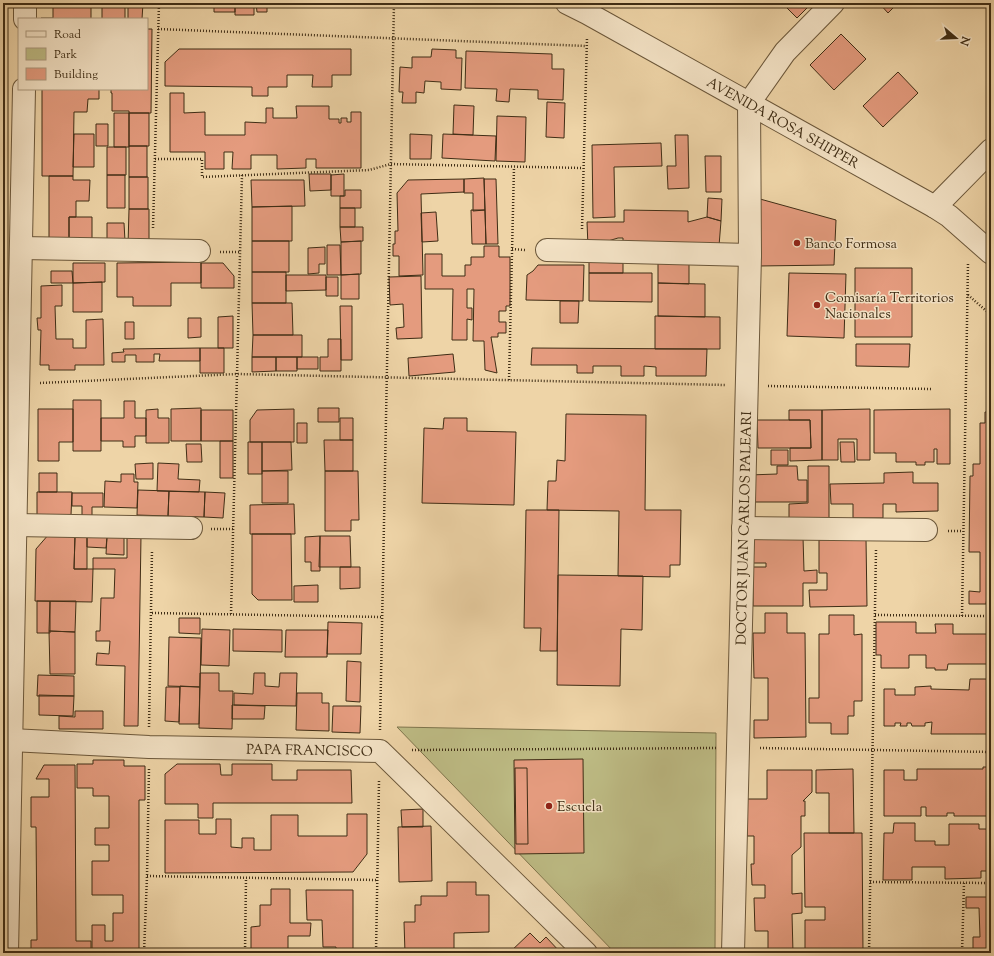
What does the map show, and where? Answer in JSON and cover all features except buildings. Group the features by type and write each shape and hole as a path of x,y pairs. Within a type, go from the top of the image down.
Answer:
{"street":[{"path":"25,3 25,18"},
{"name":"AVENIDA ROSA SHIPPER","path":"567,3 935,207 949,216 991,253"},
{"path":"749,103 785,52 833,3"},
{"path":"7,953 7,736 15,525 9,485 10,384 21,248 13,160 24,90"},
{"name":"DOCTOR JUAN CARLOS PALEARI","path":"733,953 750,255 749,103"},
{"path":"935,207 991,150"},
{"path":"21,248 199,251"},
{"path":"547,250 750,255"},
{"path":"15,525 191,528"},
{"path":"743,528 926,530"},
{"name":"PAPA FRANCISCO","path":"7,736 149,747 380,751 586,953"}],"path":[{"path":"153,250 159,3"},
{"path":"376,953 394,3"},
{"path":"581,250 587,13"},
{"path":"158,29 586,46"},
{"path":"155,160 202,159 202,177 369,170 391,164 583,168"},
{"path":"509,380 514,167"},
{"path":"231,614 242,175"},
{"path":"962,616 968,232"},
{"path":"967,295 991,315"},
{"path":"10,384 237,374 931,389"},
{"path":"152,528 152,613 382,617"},
{"path":"869,953 876,530"},
{"path":"875,615 991,616"},
{"path":"380,751 738,748 991,752"},
{"path":"144,953 147,876 377,880"},
{"path":"244,953 246,878"},
{"path":"870,882 991,883"},
{"path":"962,953 964,883"}],"green space":[{"path":"397,727 716,733 715,953 615,953"}],"place":[{"name":"Banco Formosa","path":"797,243"},
{"name":"Comisaría Territorios Nacionales","path":"817,305"},
{"name":"Escuela","path":"549,806"}]}
